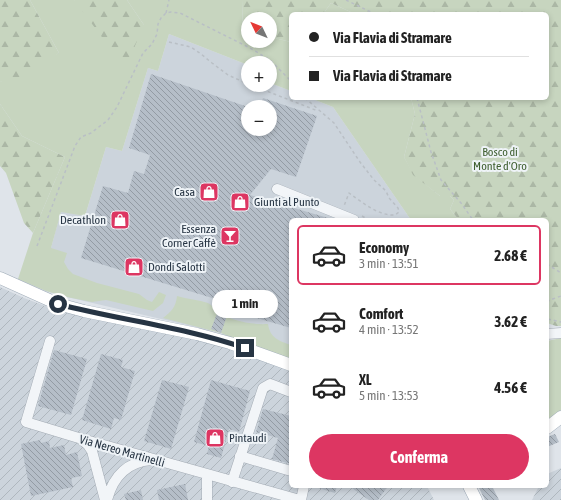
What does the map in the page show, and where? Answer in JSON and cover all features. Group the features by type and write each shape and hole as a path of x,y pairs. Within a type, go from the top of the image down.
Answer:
{"main road":[{"path":"0,278 58,304 84,311 203,336 230,343 289,364"},
{"path":"549,427 561,418"},
{"path":"469,488 476,500"}],"street":[{"path":"277,189 357,218"},
{"path":"549,334 561,334"},
{"name":"Via Nereo Martinelli","path":"50,341 26,422 154,460 300,500"},
{"path":"232,482 263,388 270,384 289,391"},
{"path":"549,428 561,425"},
{"path":"82,439 92,451 106,500"},
{"path":"240,456 289,470"},
{"path":"106,500 113,483 122,472 132,464 154,460"},
{"path":"207,475 207,500"},
{"path":"300,500 303,488"}],"path":[{"path":"37,246 74,146 81,137 91,133 108,120 125,92 143,52 152,44 157,34 158,24 166,13 169,0"},
{"path":"346,0 371,12"},
{"path":"166,13 171,12 180,14 250,48 270,60 289,79"},
{"path":"170,42 191,47 228,75 241,81"},
{"path":"269,92 289,100"},
{"path":"289,100 320,112"},
{"path":"307,100 334,123 360,162 374,180 386,191 389,198 398,208 399,212 395,215 387,214 374,209 349,193 343,207"},
{"path":"418,100 431,152 441,180 472,218"},
{"path":"549,265 561,273"},
{"path":"549,301 561,296"},
{"path":"549,319 561,322"}],"shaded area":[{"path":"169,34 241,62 241,92 277,92 277,86 289,90 289,100 315,100 333,107 410,218 289,218 289,358 221,333 67,297 46,291 18,279 51,248 61,211 85,216 106,147 122,151 148,68 158,71"},
{"path":"0,287 48,307 196,338 228,347 289,370 289,488 428,488 434,500 0,500"},
{"path":"561,468 561,500 532,500 538,488 549,488 549,473"}],"green space":[{"path":"0,0 30,0 59,53 23,77 0,82"},
{"path":"30,0 74,0 144,25 127,0 243,0 243,12 241,12 241,48 277,48 277,39 289,42 289,90 277,86 277,56 241,56 241,62 169,34 158,71 148,68 122,151 106,147 85,216 61,212 51,248 67,253 64,262 68,269 73,274 97,283 139,294 152,302 159,292 166,295 163,303 153,311 106,300 92,302 67,297 46,291 18,279 33,233 65,157 22,136 0,104 0,82 59,53"},
{"path":"74,0 127,0 144,25 131,55 123,65"},
{"name":"Bosco di Monte d'Oro","path":"243,0 561,0 561,326 549,324 549,218 457,218 450,209 454,200 450,196 440,196 413,175 404,157 415,114 412,100 549,100 549,12 351,12 331,3 324,12 289,12 289,42 277,39 277,12 243,12"},
{"path":"331,3 351,12 324,12"},
{"path":"315,100 412,100 415,114 404,157 414,175 440,196 450,196 454,200 450,209 457,218 410,218 333,107"},
{"path":"0,104 22,136 65,157 33,233 24,223 6,173 0,166"},
{"path":"177,296 208,303 216,310 235,320 255,324 268,324 273,336 289,344 289,358 221,333 163,318 173,309"},
{"path":"561,338 561,410 549,420 549,341"}],"building":[{"path":"151,74 241,105 241,136 277,136 277,103 317,116 296,177 271,169 250,195 328,218 289,218 289,327 229,310 221,333 211,329 222,301 81,258 103,186 128,193 134,171 144,174 150,155 129,148"},
{"path":"54,350 87,359 71,415 38,406"},
{"path":"101,354 123,360 121,367 135,371 121,420 114,418 111,429 82,420"},
{"path":"162,380 189,387 171,449 144,441"},
{"path":"211,380 250,391 239,432 229,429 221,458 207,454 209,446 194,442"},
{"path":"263,409 289,416 289,463 272,459 278,438 256,432"},
{"path":"555,434 559,442 549,446 549,436"},
{"path":"40,440 41,443 49,441 50,448 64,445 66,455 77,452 82,476 71,478 73,487 31,496 21,444"},
{"path":"185,484 188,500 159,500 157,490"},
{"path":"318,488 336,488 335,493"},
{"path":"352,488 387,488 378,500 369,500"},
{"path":"479,488 493,488 499,500 485,500"},
{"path":"141,490 143,500 126,500 124,494"}],"place":[{"name":"Casa","path":"209,192"},
{"name":"Giunti al Punto","path":"240,202"},
{"name":"Decathlon","path":"120,220"},
{"name":"Essenza Corner Caffè","path":"230,236"},
{"name":"Dondi Salotti","path":"134,267"},
{"name":"Pintaudi","path":"215,438"}],"route":[{"path":"58,304 84,311 197,334 245,348"}]}
